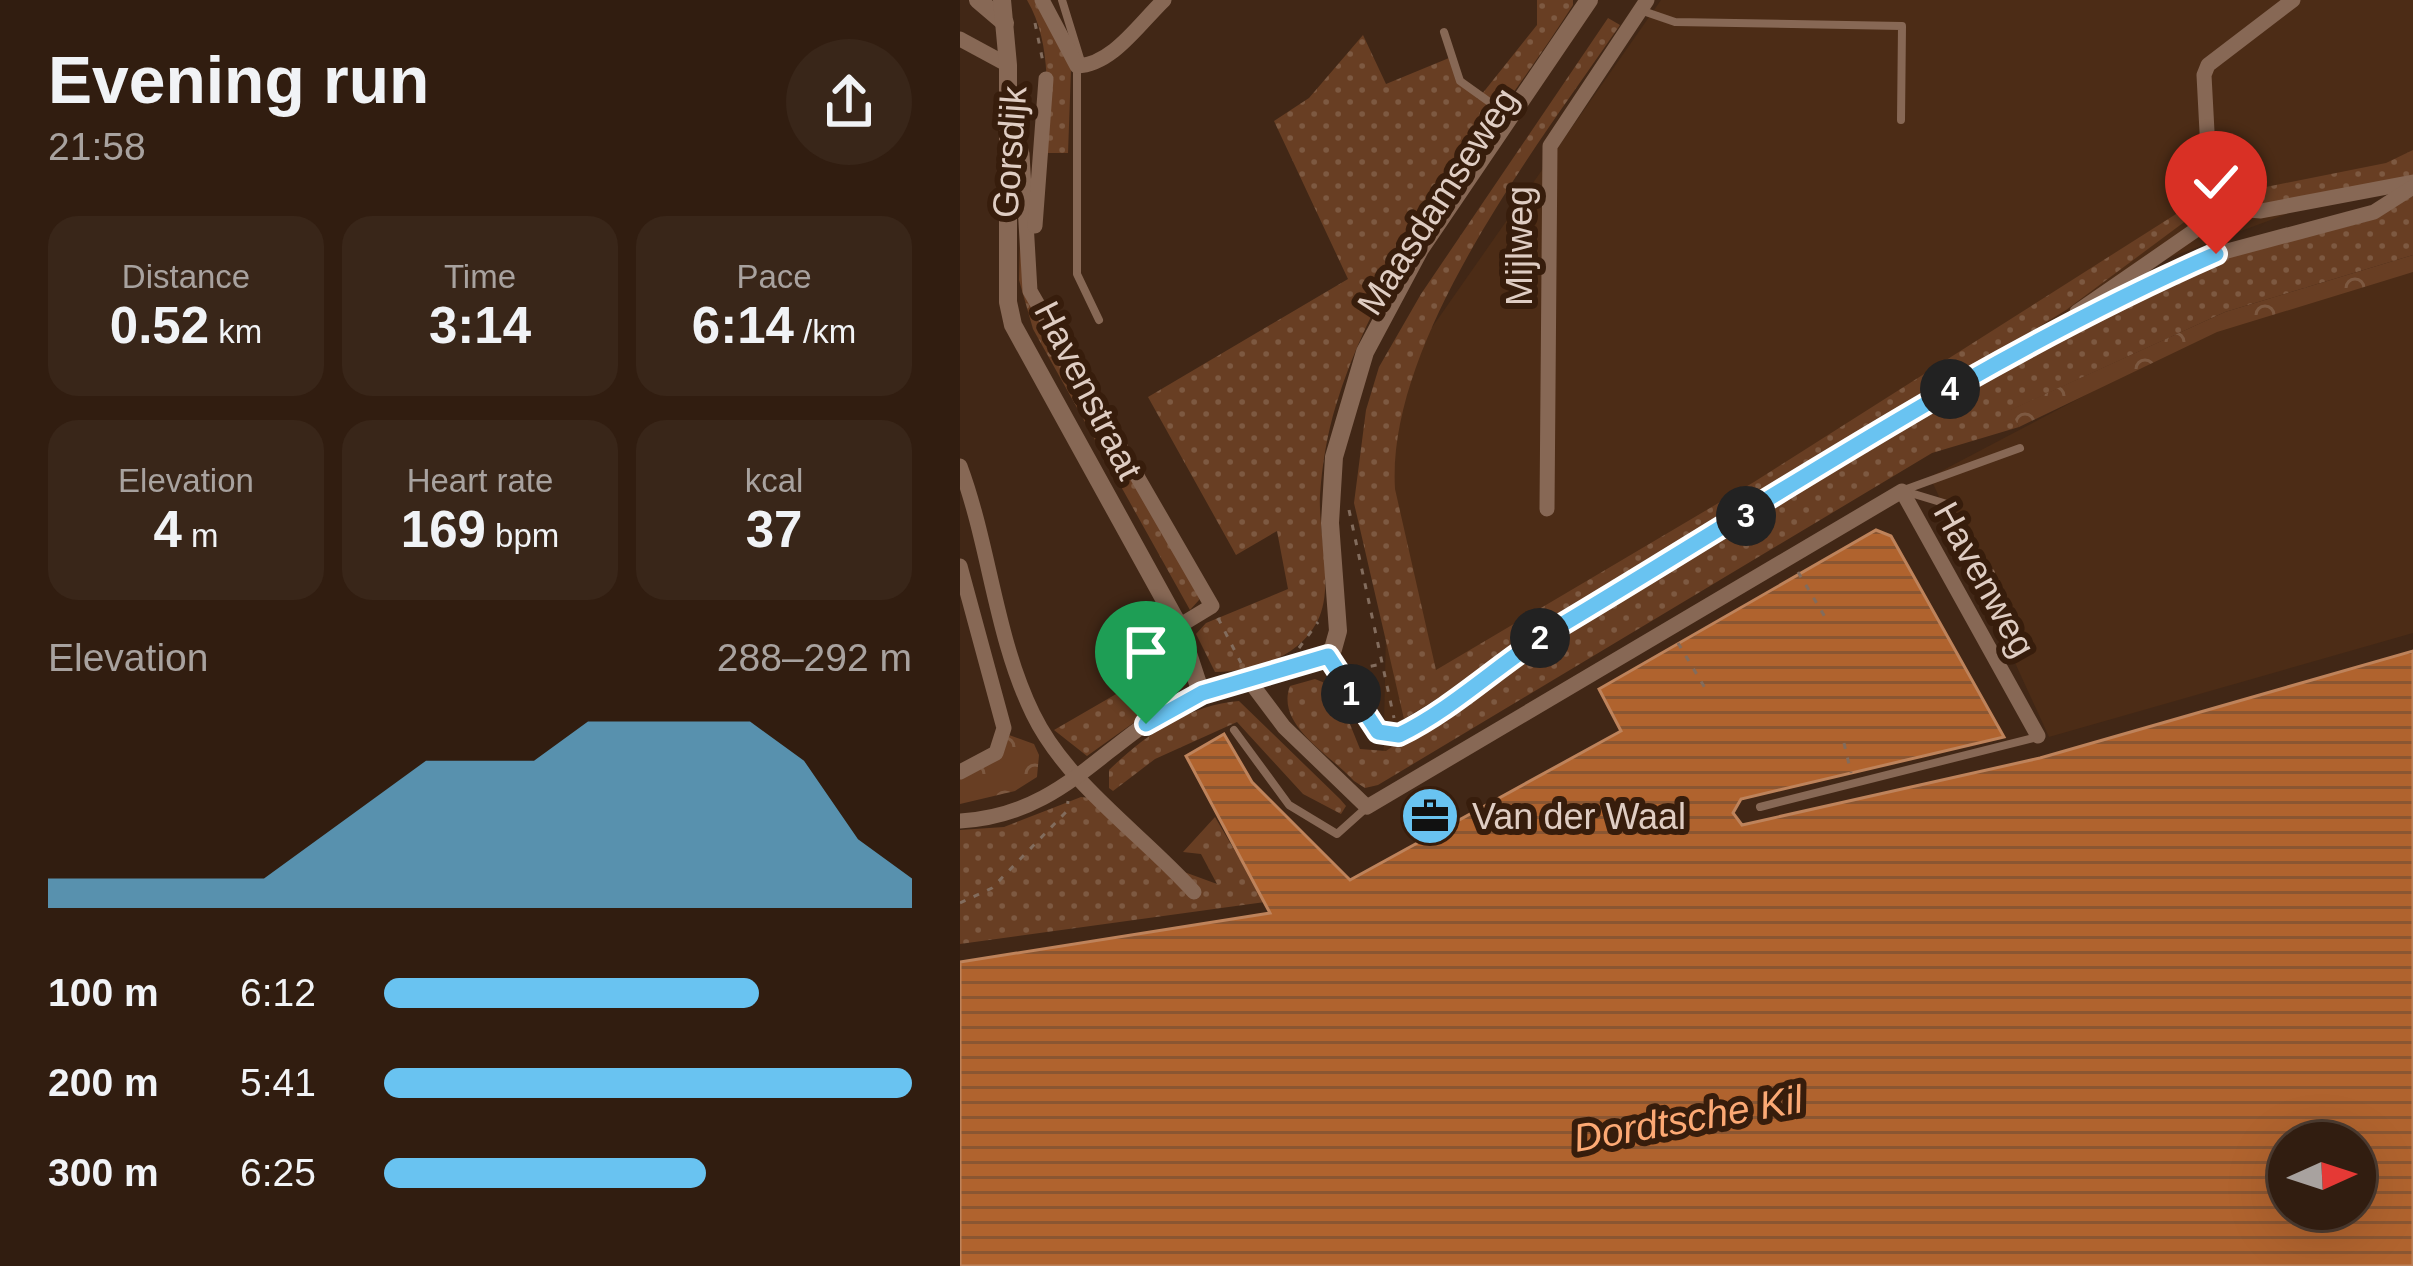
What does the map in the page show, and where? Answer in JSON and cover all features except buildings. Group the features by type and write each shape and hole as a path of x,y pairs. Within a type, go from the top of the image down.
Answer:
{"street":[{"path":"978,0 1005,23"},
{"name":"Havenstraat","path":"1002,0 1009,108 1008,302 1013,325 1179,626 1202,693"},
{"path":"1042,0 1079,66 1098,64 1164,0"},
{"name":"Maasdamseweg","path":"1333,664 1337,610 1330,556 1332,475 1360,363 1390,297 1589,0"},
{"path":"1623,0 1643,5"},
{"path":"960,821 1006,815 1074,783 1159,714 1202,693 1285,670 1333,664 1378,732 1399,735 1524,648 2061,325 2197,229 2211,207 2204,75 2221,50 2293,0"},
{"name":"Mijlweg","path":"1547,509 1550,146 1643,5"},
{"path":"960,39 1008,65"},
{"name":"Gorsdijk","path":"1030,291 1046,80"},
{"name":"Gorsdijk","path":"1009,108 1022,154 1030,291 1211,606"},
{"path":"2211,207 2261,211 2413,185"},
{"path":"2061,325 2216,254 2374,212 2413,185"},
{"path":"960,466 982,524 1010,658 1035,718 1074,783 1194,892"},
{"name":"Havenweg","path":"1367,807 1902,491 2038,736"},
{"path":"960,566 1004,728 996,753 960,772"},
{"path":"1179,626 1211,606"},
{"path":"1249,679 1284,727 1367,807"}],"lane":[{"path":"1061,0 1079,66 1077,274 1099,320"},
{"path":"1643,5 1675,22 1902,26 1901,120"},
{"path":"1444,32 1460,81 1510,116"},
{"path":"1902,491 2020,448"},
{"path":"1902,491 1947,504 1985,574 1991,573"},
{"name":"Havenweg","path":"1234,730 1289,805 1337,834 1367,807"},
{"path":"1760,807 2038,736"}],"path":[{"name":"Gorsdijk","path":"1034,18 1046,80"},
{"path":"1348,499 1399,735"},
{"path":"1798,572 1828,622"},
{"path":"1211,606 1249,679"},
{"path":"1285,670 1325,612 1337,610"},
{"path":"1678,642 1705,688"},
{"path":"1333,664 1383,664"},
{"path":"1844,743 1852,781"},
{"path":"960,903 992,888 1067,812 1074,783"}],"shaded area":[{"path":"1661,0 2413,0 2413,167 2163,260 1383,775 1391,386"},
{"path":"2413,272 2413,633 2049,737 1930,477 2275,295"}],"green space":[{"path":"1027,0 1035,0 1071,69 1068,153 1048,153 1045,55"},
{"path":"1537,0 1573,0 1573,5 1409,247 1380,298 1336,405 1321,484 1325,593 1317,622 1286,654 1245,669 1215,672 1196,634 1206,623 1288,589 1277,531 1236,555 1148,397 1348,279 1274,121 1309,98 1363,35 1386,84 1449,58 1478,99 1537,25"},
{"path":"1608,18 1620,25 1510,185 1441,308 1415,371 1399,431 1395,489 1436,670 1754,482 2195,202 2195,214 2066,310 1404,719 1354,503 1366,410 1379,367 1421,294"},
{"path":"2413,150 2413,177 2258,205 2256,189 2386,163"},
{"path":"1021,196 1031,280 1198,588 1199,600 1190,610 1033,329 1019,280"},
{"path":"2413,196 2413,255 2225,312 2011,410 2019,427 1932,453 1378,785 1365,788 1354,781 1290,714 1290,686 1315,679 1335,687 1360,749 1386,751 1579,622 2045,335 2227,257 2368,221"},
{"path":"2413,255 2413,272 2217,332 2019,427 2010,410 2225,312"},
{"path":"1110,625 1160,648 1174,668 1175,681 1171,696 1087,756 1054,730 1149,675"},
{"path":"1239,701 1340,799 1346,806 1341,814 1303,794 1237,722 1155,759 1113,791 1109,788 1109,770 1152,734 1202,709"},
{"path":"1009,735 1034,744 1039,755 1037,777 1015,791 960,804 960,775 991,762"},
{"path":"1081,797 1092,798 1157,862 1217,884 1201,854 1183,852 1215,817 1265,902 960,944 960,830 1004,827"}],"water":[{"name":"Dordtsche Kil","path":"1876,530 1891,536 2004,737 1741,799 1733,813 1742,825 2040,758 2413,651 2413,1266 960,1266 960,962 1270,913 1186,756 1224,734 1252,782 1350,880 1621,731 1599,689"}],"place":[{"name":"Van der Waal","path":"1430,816"}],"route":[{"path":"1146,724 1202,693 1328,656 1378,732 1399,735 1524,648 1829,466 1927,401 2061,325 2216,254"}]}
